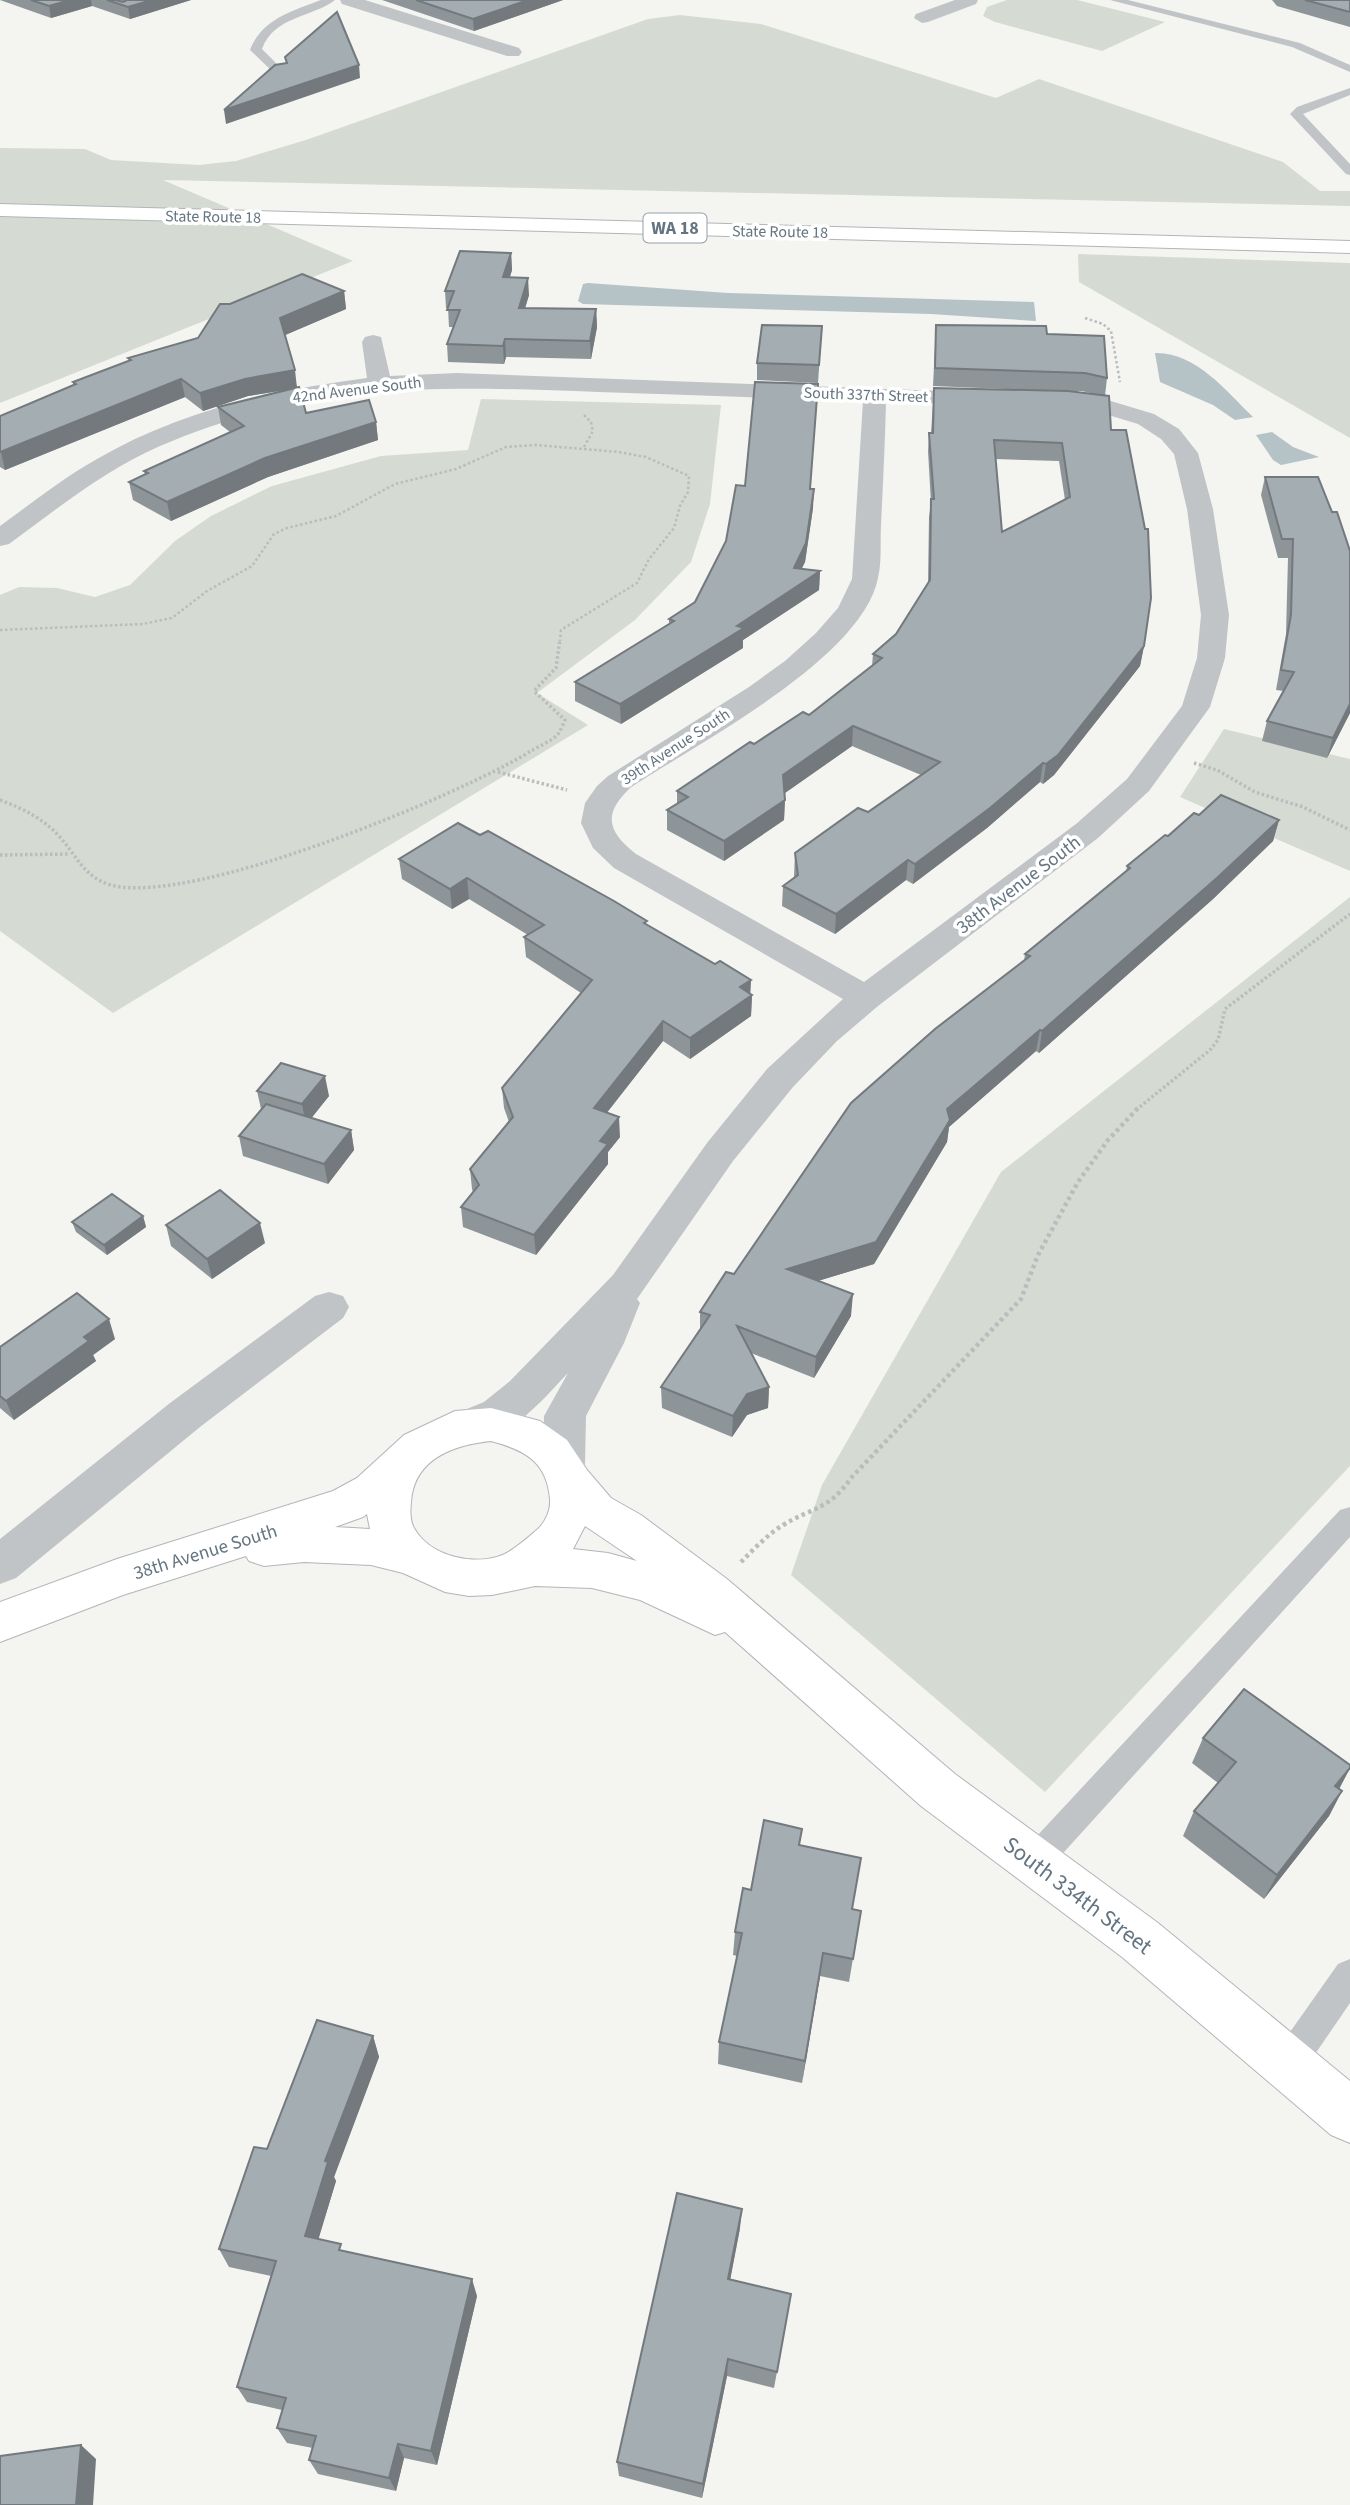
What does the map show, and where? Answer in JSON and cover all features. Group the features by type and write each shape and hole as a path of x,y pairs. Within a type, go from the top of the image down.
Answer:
{"main road":[{"name":"State Route 18","path":"0,194 705,209"},
{"name":"State Route 18","path":"0,210 1350,247"},
{"path":"883,214 1350,228"},
{"path":"199,1552 304,1544 371,1547 412,1557 435,1570 462,1577 491,1577 519,1569 540,1557 557,1541 568,1522 573,1502 568,1473 548,1445 526,1432 500,1426 472,1425 445,1432 421,1446 402,1465 392,1483 388,1503 389,1522 398,1541 412,1557"},
{"name":"38th Avenue South","path":"0,1622 51,1600 348,1504 372,1490 402,1465"},
{"name":"South 334th Street","path":"568,1473 596,1511 626,1528 711,1592 939,1790 1140,1940 1350,2116"},
{"name":"South 334th Street","path":"519,1569 591,1569 640,1582 686,1599 805,1674"}],"street":[{"path":"348,0 513,52"},
{"path":"922,18 970,0"},
{"path":"373,342 380,384"},
{"name":"42nd Avenue South","path":"0,538 79,480 170,432 249,406 412,380 457,380"},
{"name":"South 337th Street","path":"457,380 1013,399"},
{"name":"39th Avenue South","path":"866,998 618,856 597,831 596,816 602,799 638,768 788,672 823,643 848,614 865,579 875,394"},
{"path":"1040,400 1082,401 1135,415"},
{"name":"38th Avenue South","path":"472,1425 499,1414 524,1392 627,1285 720,1152 780,1079 825,1033 866,998 1087,831 1138,785 1196,707 1211,658 1215,615 1200,509 1186,453 1170,434 1135,415"},
{"name":"38th Avenue South","path":"568,1473 565,1416 604,1343 627,1285"},
{"path":"0,1565 185,1415 328,1307"}],"lane":[{"path":"281,74 256,50 257,43 275,24 330,0"},
{"path":"1115,0 1296,45 1331,58 1350,69"},
{"path":"1350,88 1301,109 1296,114 1350,171"},
{"path":"1034,1861 1350,1518"},
{"path":"1289,2064 1350,1975"}],"path":[{"path":"1085,318 1103,324 1111,331 1135,415"},
{"path":"0,630 143,624 172,618 207,591 252,566 274,534 287,528 336,516 394,484 456,469 506,447 536,444 646,457 689,476 688,492 680,506 674,528 649,559 637,583 561,630 556,668 534,691 537,698 561,712 565,720 557,735 497,772 383,820 275,860 189,881 143,888 111,885 88,874 58,835 29,811 0,800"},
{"path":"1162,754 1217,770 1255,792 1303,807 1350,830"},
{"path":"497,772 602,799"},
{"path":"0,855 71,854"},
{"path":"711,1592 760,1543 788,1523 825,1508 837,1499 851,1478 1021,1299 1028,1275 1087,1167 1123,1122 1210,1050 1218,1040 1225,1009 1350,914"}],"shaded area":[{"path":"1007,0 1077,0 1165,22 1102,51 995,22 983,16 987,7"},
{"path":"680,15 761,24 996,98 1039,79 1283,162 1320,191 1350,191 1350,206 163,180 353,261 0,403 0,148 85,149 111,160 199,165 236,161 306,140 648,19"},
{"path":"1078,254 1350,263 1350,438 1079,282"},
{"path":"583,284 728,293 1034,302 1036,321 931,314 583,304 578,301"},
{"path":"1155,353 1170,354 1197,366 1221,385 1253,417 1235,420 1213,405 1160,382"},
{"path":"481,399 721,405 710,504 691,562 635,620 537,693 588,725 113,1013 0,931 0,595 19,587 57,588 95,597 130,585 175,541 211,516 272,486 381,456 468,450"},
{"path":"1272,432 1293,447 1319,457 1281,465 1273,460 1256,435"},
{"path":"1224,729 1350,759 1350,871 1180,797"},
{"path":"1350,897 1350,1466 1045,1792 791,1575 822,1485 1001,1172"}],"building":[{"path":"31,0 70,0 49,6"},
{"path":"107,0 123,2 152,0 128,7"},
{"path":"416,0 528,0 473,19"},
{"path":"1305,0 1350,0 1350,12"},
{"path":"337,12 359,65 224,110 275,65 287,63 285,57"},
{"path":"460,251 511,253 503,277 528,278 519,308 596,309 590,341 505,339 503,346 447,344 460,310 447,310 454,291 445,291"},
{"path":"302,274 344,291 280,318 295,370 245,379 200,393 181,379 0,452 0,416 76,384 73,382 131,360 128,358 198,338 220,304 230,304"},
{"path":"762,325 822,326 819,365 757,363"},
{"path":"936,325 1046,326 1047,334 1104,336 1107,378 1085,373 935,368"},
{"path":"755,382 818,384 810,489 814,489 806,543 794,568 820,571 737,626 744,628 620,704 575,682 674,621 669,619 695,602 726,541 736,485 745,486"},
{"path":"299,387 306,413 369,400 376,422 265,458 167,502 129,482 148,473 144,471 244,426 218,407"},
{"path":"934,388 1068,391 1109,396 1111,430 1126,430 1145,529 1148,529 1151,598 1144,646 1058,755 1046,764 1043,763 990,808 915,864 908,860 836,914 783,886 798,875 795,853 858,808 868,812 940,762 853,726 783,775 785,800 724,841 667,810 688,797 677,791 750,742 754,744 803,712 809,715 882,658 873,654 896,634 930,580 931,499 934,499 929,433 933,433","holes":["994,440 1062,443 1070,497 1002,532"]},
{"path":"1265,477 1318,477 1332,512 1337,512 1350,551 1350,704 1333,738 1267,721 1294,672 1281,670 1291,615 1293,539 1282,539"},
{"path":"1221,795 1279,820 1042,1031 947,1109 950,1120 876,1242 787,1269 853,1294 816,1357 737,1326 769,1387 747,1394 733,1416 661,1387 710,1315 700,1312 726,1272 734,1274 851,1103 935,1029 1030,956 1025,954 1130,868 1127,866 1194,813 1199,815"},
{"path":"458,823 480,835 488,831 614,901 647,921 644,923 715,964 720,961 751,980 740,987 752,995 690,1038 663,1021 594,1108 619,1117 600,1141 608,1144 534,1235 461,1207 479,1185 470,1169 513,1117 502,1088 592,980 524,937 544,925 467,878 450,889 399,859"},
{"path":"281,1063 325,1076 302,1104 257,1091"},
{"path":"266,1104 351,1130 324,1164 239,1136"},
{"path":"220,1190 260,1223 207,1259 166,1225"},
{"path":"112,1194 143,1216 104,1245 72,1222"},
{"path":"77,1293 109,1319 84,1337 89,1341 6,1401 0,1396 0,1347"},
{"path":"1244,1689 1350,1765 1335,1786 1342,1791 1277,1875 1194,1811 1236,1762 1203,1738"},
{"path":"764,1820 802,1829 799,1845 861,1858 852,1909 861,1911 853,1959 823,1953 805,2061 719,2042 742,1933 735,1932 743,1888 751,1890"},
{"path":"317,2020 373,2036 325,2161 328,2162 305,2236 341,2244 339,2250 472,2279 431,2451 398,2444 389,2478 309,2460 316,2436 277,2428 286,2398 237,2387 276,2261 219,2249 254,2147 267,2149"},
{"path":"677,2193 742,2209 728,2279 791,2294 777,2372 728,2359 703,2484 617,2462"},
{"path":"81,2445 76,2505 0,2505 0,2456"}]}
